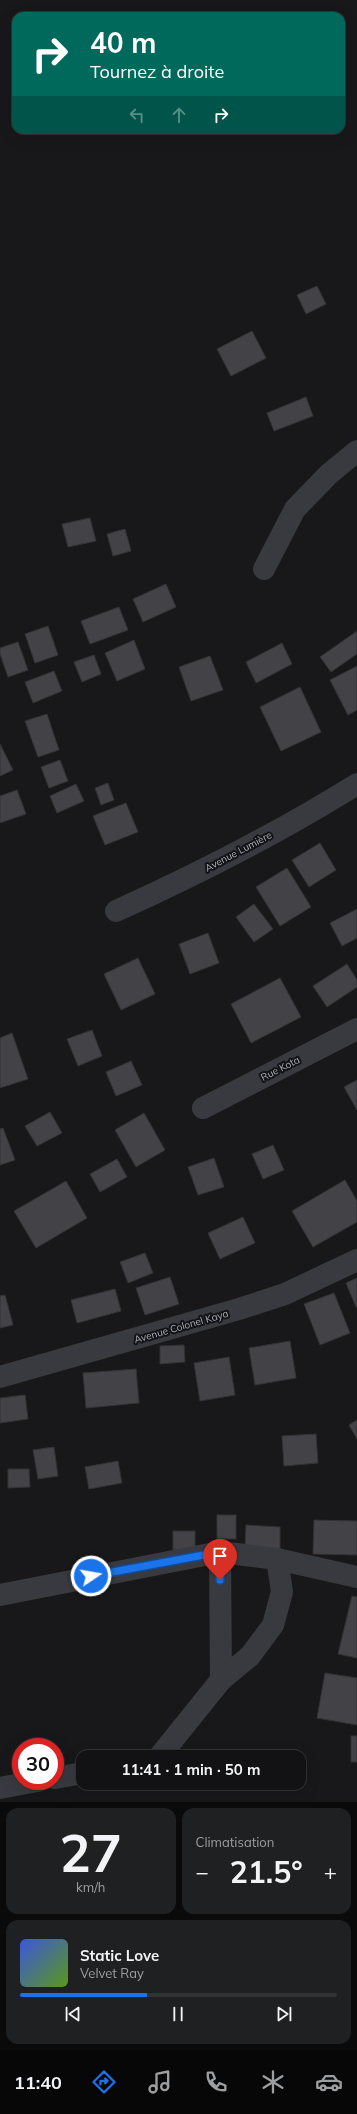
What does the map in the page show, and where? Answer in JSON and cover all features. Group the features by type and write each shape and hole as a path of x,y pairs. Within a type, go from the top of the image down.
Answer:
{"street":[{"path":"264,569 295,509 329,474 357,451"},
{"name":"Avenue Lumière","path":"116,911 179,882 328,802 357,784"},
{"name":"Rue Kota","path":"203,1108 357,1029"},
{"name":"Avenue Colonel Kaya","path":"0,1377 239,1310 285,1294 357,1260"},
{"path":"220,1552 220,1680"},
{"path":"0,1595 220,1552 277,1559 357,1576"},
{"path":"165,1750 220,1680 250,1656 273,1625 282,1592 277,1559"},
{"path":"64,1776 76,1774"},
{"path":"0,1788 12,1786"}],"building":[{"path":"317,286 326,304 306,314 297,295"},
{"path":"252,331 266,358 231,376 217,349"},
{"path":"306,397 313,416 274,431 267,413"},
{"path":"90,518 96,541 68,547 62,524"},
{"path":"125,529 131,551 113,556 107,534"},
{"path":"166,584 176,607 143,622 133,599"},
{"path":"119,607 128,630 90,644 81,621"},
{"path":"48,626 58,655 35,663 25,634"},
{"path":"357,631 357,654 331,672 320,657"},
{"path":"134,640 145,669 117,681 105,653"},
{"path":"18,642 28,670 8,677 0,654 0,648"},
{"path":"282,643 292,664 256,683 246,662"},
{"path":"94,655 101,674 82,682 74,662"},
{"path":"210,656 223,690 191,701 179,667"},
{"path":"357,666 357,710 348,715 330,680"},
{"path":"54,671 62,691 33,703 25,682"},
{"path":"300,687 321,732 281,751 260,707"},
{"path":"47,714 59,750 38,757 25,721"},
{"path":"0,744 13,770 0,776"},
{"path":"60,760 68,781 49,788 41,767"},
{"path":"108,783 114,800 101,805 95,788"},
{"path":"76,784 84,801 57,813 50,796"},
{"path":"17,790 26,814 0,823 0,796"},
{"path":"126,803 138,832 105,845 93,816"},
{"path":"320,843 336,870 309,887 292,860"},
{"path":"287,868 311,907 280,926 256,887"},
{"path":"254,904 273,929 254,942 236,917"},
{"path":"357,909 357,938 342,946 330,923"},
{"path":"208,933 219,963 190,974 179,944"},
{"path":"138,958 155,994 121,1010 104,974"},
{"path":"347,964 357,980 357,987 327,1007 313,986"},
{"path":"280,978 301,1017 251,1043 231,1004"},
{"path":"92,1030 102,1056 78,1066 67,1039"},
{"path":"12,1033 28,1079 0,1088 0,1038"},
{"path":"131,1061 142,1085 116,1096 106,1072"},
{"path":"357,1080 357,1110 344,1087"},
{"path":"50,1112 62,1133 37,1146 25,1126"},
{"path":"144,1113 165,1150 136,1167 115,1130"},
{"path":"3,1128 15,1160 0,1165 0,1129"},
{"path":"273,1145 284,1170 263,1179 252,1154"},
{"path":"214,1158 224,1187 198,1195 188,1167"},
{"path":"117,1159 127,1177 100,1192 90,1174"},
{"path":"345,1180 357,1201 357,1222 313,1247 292,1211"},
{"path":"66,1181 87,1218 36,1248 14,1211"},
{"path":"243,1217 255,1243 220,1259 208,1233"},
{"path":"145,1253 153,1273 128,1283 120,1262"},
{"path":"170,1277 179,1304 145,1315 136,1288"},
{"path":"357,1278 357,1307 356,1307 346,1283"},
{"path":"115,1289 121,1311 77,1323 71,1300"},
{"path":"334,1293 350,1333 320,1345 304,1304"},
{"path":"5,1295 13,1325 0,1328 0,1296"},
{"path":"290,1341 296,1378 255,1385 249,1348"},
{"path":"184,1345 185,1362 160,1364 160,1346"},
{"path":"229,1357 235,1395 200,1401 194,1363"},
{"path":"136,1369 139,1403 86,1408 83,1373"},
{"path":"25,1395 28,1419 0,1423 0,1398"},
{"path":"357,1420 357,1439 349,1425"},
{"path":"316,1434 318,1463 284,1466 282,1436"},
{"path":"54,1447 58,1476 38,1479 33,1450"},
{"path":"118,1461 122,1483 89,1489 85,1467"},
{"path":"8,1469 29,1469 30,1487 8,1488"},
{"path":"217,1515 236,1515 236,1539 217,1539"},
{"path":"314,1520 357,1521 357,1555 313,1554"},
{"path":"246,1525 280,1527 280,1550 245,1548"},
{"path":"173,1531 195,1531 195,1550 173,1550"},
{"path":"352,1596 357,1597 357,1658 338,1654"},
{"path":"325,1673 357,1678 357,1725 317,1718"},
{"path":"351,1736 357,1736 357,1762 351,1762"}],"route":[{"path":"91,1576 220,1552 220,1580"}]}
